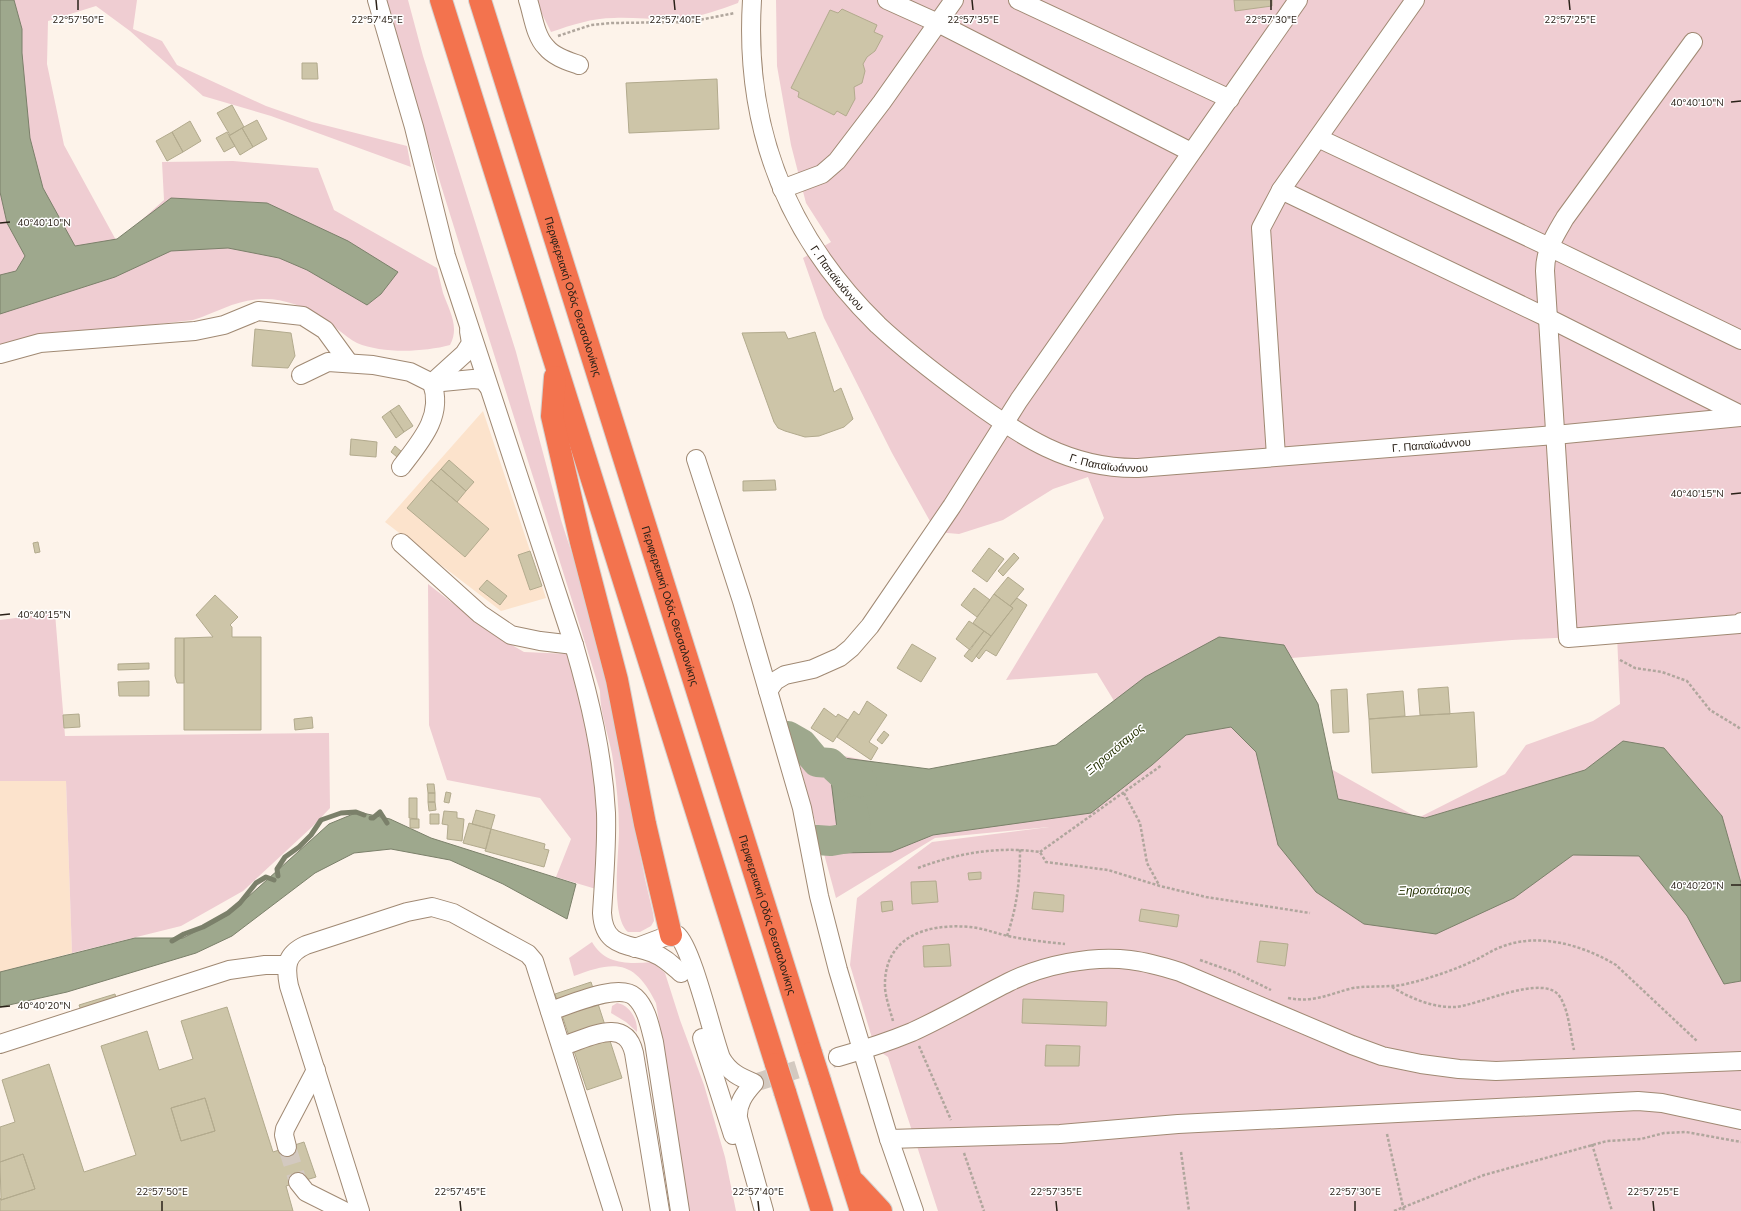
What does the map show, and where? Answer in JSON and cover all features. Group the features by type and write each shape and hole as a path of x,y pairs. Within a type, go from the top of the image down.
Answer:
{"highway":[{"path":"441,0 822,1211"},
{"name":"Περιφερειακή Οδός Θεσσαλονίκης","path":"480,0 861,1211"},
{"path":"556,364 552,416 581,542 616,680 650,844 671,935"},
{"path":"851,1177 881,1211"}],"street":[{"path":"377,0 413,121 442,244 574,645 591,708 602,771 606,832 602,921 610,937 626,946 658,955 681,973"},
{"path":"528,0 542,42 546,48 560,57 579,65"},
{"path":"887,0 938,22 1191,152"},
{"path":"782,189 818,176 831,168 882,102 954,0"},
{"path":"1018,0 1230,99"},
{"path":"768,691 775,681 785,675 813,669 827,664 843,655 859,640 943,519 1005,423 1191,152 1230,99 1298,0"},
{"path":"1276,456 1260,228 1281,190 1415,0"},
{"name":"Γ. Παπαϊωάννου","path":"751,6 752,54 761,124 770,159 782,189 819,254 860,306 920,362 1005,423 1034,442 1051,450 1085,462 1106,466 1120,468 1165,467 1276,456 1555,435 1741,416"},
{"path":"1693,42 1565,218 1548,247 1545,262 1568,638 1739,624 1741,622"},
{"path":"1318,138 1741,340"},
{"path":"1281,190 1548,318 1741,416"},
{"path":"0,354 40,343 195,331 224,325 258,311 303,316 325,330 349,363"},
{"path":"432,382 464,354 471,343 469,327"},
{"path":"300,374 328,362 349,363 386,366 400,369 421,376 432,382 473,379 483,380 488,386"},
{"path":"401,467 420,442 434,414 436,400 432,382"},
{"path":"696,458 742,601 802,808 828,932 862,1050 889,1139 914,1211"},
{"path":"401,544 480,614 511,635 540,642 574,645"},
{"path":"360,1211 289,986 287,965 294,953 306,945 407,912 426,908 437,908 453,913 467,920 531,956 536,964 613,1211"},
{"path":"671,935 681,973 758,1211"},
{"path":"635,948 671,935 677,935 680,938 689,956 715,1041 724,1062 732,1073 754,1083 741,1101 738,1111 738,1118 764,1211"},
{"path":"838,1057 862,1050 913,1031 1011,981 1041,969 1070,962 1129,959 1156,964 1180,972 1352,1045 1382,1056 1421,1064 1459,1069 1496,1071 1741,1061"},
{"path":"0,1044 229,970 265,965 287,965"},
{"path":"550,1011 613,992 629,994 638,1001 648,1016 654,1042 680,1211"},
{"path":"562,1046 607,1032 623,1033 629,1039 634,1053 660,1211"},
{"path":"287,1147 284,1135 288,1123 316,1070"},
{"path":"889,1139 1060,1134 1178,1124 1638,1102 1662,1103 1741,1120"},
{"path":"298,1182 306,1192 344,1211"}],"path":[{"path":"542,42 591,25 619,22 689,22 751,6"},
{"path":"1620,660 1635,668 1662,672 1687,681 1710,710 1741,730"},
{"path":"918,868 956,855 978,851 1020,849 1040,852 1162,765"},
{"path":"1124,793 1140,823 1147,863 1160,886"},
{"path":"1007,936 1018,894 1020,849"},
{"path":"1040,852 1046,862 1108,870 1160,886 1206,897 1310,914"},
{"path":"1574,1050 1565,1006 1560,995 1550,989 1519,989 1476,1003 1455,1007 1434,1005 1409,997 1392,986 1441,974 1472,962 1501,946 1519,941 1537,939 1554,941 1602,957 1616,965 1698,1042"},
{"path":"1394,1211 1484,1175 1607,1141 1641,1139 1664,1134 1686,1132 1741,1142"},
{"path":"1387,1134 1404,1211"},
{"path":"1592,1144 1612,1211"},
{"path":"1182,1152 1189,1211"}],"shaded area":[{"path":"0,0 137,0 133,29 162,41 177,65 266,106 312,122 407,146 411,167 271,116 203,96 130,31 96,6 48,21 47,64 64,145 117,242 164,200 162,162 233,161 318,168 334,210 437,268 443,293 454,325 453,338 450,345 404,351 367,347 352,340 314,312 284,301 262,299 235,304 193,320 72,334 0,357"},
{"path":"386,0 408,0 423,56 516,352 561,520 578,572 605,676 653,913 654,921 651,926 640,932 628,932 622,924 619,912 617,899 619,831 618,802 612,754 603,715 600,691 437,174"},
{"path":"535,0 739,0 738,3 717,10 682,19 665,20 606,18 582,22 551,32"},
{"path":"776,0 1741,0 1741,1211 938,1211 888,1057 882,1053 872,1038 850,965 857,898 932,842 1049,827 935,838 836,898 792,736 834,754 1000,787 1130,727 1097,673 1006,680 1104,518 1088,477 1053,489 1003,520 959,534 936,532 892,453 824,318 803,258 831,242 806,203 791,145 777,66","holes":["1617,635 1620,704 1593,721 1526,745 1505,774 1418,818 1324,765 1268,660 1512,640"]},
{"path":"483,411 546,598 501,611 385,522"},
{"path":"428,584 491,633 524,652 570,654 590,732 599,792 596,889 556,877 571,839 540,798 447,780 429,725"},
{"path":"55,613 65,736 329,733 330,808 313,826 243,891 181,926 72,953 66,781 0,781 0,620"},
{"path":"0,781 66,781 72,953 0,972"},
{"path":"592,942 597,950 611,959 626,963 652,962 665,973 680,1020 704,1085 725,1157 736,1211 689,1211 656,1003 640,978 632,971 622,967 601,967 574,976 569,958"},
{"path":"617,1003 626,1007 635,1018 637,1032 626,1022 611,1013 612,1006"}],"water":[{"path":"0,0 14,0 22,29 22,53 30,138 43,188 75,246 117,239 171,198 267,203 348,241 398,272 381,294 367,305 307,270 279,258 228,248 171,251 115,277 0,314 0,275 16,271 25,256 7,223 0,192"},
{"path":"1219,637 1284,645 1318,704 1338,799 1425,818 1585,770 1623,741 1664,748 1722,816 1741,883 1741,981 1724,984 1687,916 1639,856 1573,855 1514,898 1436,934 1364,924 1316,892 1278,845 1256,752 1231,727 1186,735 1152,765 1091,813 933,835 891,852 840,853 828,756 929,769 1056,745 1145,677"},
{"path":"358,812 390,819 431,838 576,884 567,919 503,884 450,860 391,849 354,853 315,873 232,936 196,953 67,992 0,1007 0,972 135,938 183,938 228,915 329,824"}],"building":[{"path":"1234,0 1272,0 1272,6 1235,11"},
{"path":"842,9 877,25 874,32 883,36 875,51 867,57 863,64 865,71 862,83 854,87 855,99 846,116 837,111 834,115 798,97 799,92 791,88 830,10 838,13"},
{"path":"302,63 317,63 318,79 302,79"},
{"path":"717,79 719,129 629,133 626,83"},
{"path":"232,105 244,127 230,135 217,113"},
{"path":"257,120 267,139 253,147 242,128"},
{"path":"190,121 201,141 183,152 172,132"},
{"path":"242,128 253,147 240,155 229,136"},
{"path":"172,132 183,152 167,161 156,141"},
{"path":"227,132 235,146 224,152 216,138"},
{"path":"255,329 291,333 295,356 288,368 252,366"},
{"path":"785,332 788,339 815,332 834,392 841,388 853,419 844,427 819,436 805,437 778,428 774,422 742,333"},
{"path":"399,405 413,426 404,432 390,411"},
{"path":"390,411 404,432 396,438 382,417"},
{"path":"351,439 377,442 376,457 350,455"},
{"path":"395,446 402,452 397,457 391,452"},
{"path":"449,460 474,482 466,491 441,469"},
{"path":"441,469 466,491 457,502 431,480"},
{"path":"431,480 489,529 465,557 407,508"},
{"path":"775,480 776,490 743,491 743,481"},
{"path":"38,542 40,552 35,553 33,543"},
{"path":"989,548 1004,559 987,582 972,571"},
{"path":"530,551 542,586 530,590 518,555"},
{"path":"1014,553 1019,558 1003,576 998,571"},
{"path":"1008,577 1024,589 1010,606 994,594"},
{"path":"487,580 507,596 500,605 479,589"},
{"path":"974,588 990,600 977,617 961,605"},
{"path":"994,594 1013,608 991,636 973,623"},
{"path":"215,595 238,617 230,625 232,627 232,637 261,637 261,730 184,730 184,638 213,637 196,615"},
{"path":"1017,598 1027,605 996,656 986,650 979,659 976,656 1013,608 1010,606"},
{"path":"969,621 984,631 970,650 956,639"},
{"path":"984,631 991,636 972,662 964,656"},
{"path":"175,638 184,638 184,683 177,683 175,676"},
{"path":"912,644 936,658 921,682 897,668"},
{"path":"149,663 149,669 118,670 118,664"},
{"path":"149,681 149,696 119,696 118,682"},
{"path":"1448,687 1450,714 1420,715 1418,689"},
{"path":"1347,689 1349,732 1333,733 1331,690"},
{"path":"1403,691 1405,716 1369,719 1367,694"},
{"path":"867,701 887,715 869,742 878,748 871,760 837,737 854,711 859,715"},
{"path":"824,708 836,717 838,714 848,720 833,742 811,728"},
{"path":"1474,712 1477,767 1372,773 1369,719"},
{"path":"79,714 80,727 64,728 63,715"},
{"path":"312,717 313,728 295,730 294,719"},
{"path":"884,731 889,735 882,744 877,740"},
{"path":"427,784 434,784 435,793 428,793"},
{"path":"446,792 451,793 449,803 444,802"},
{"path":"428,793 435,793 435,802 428,802"},
{"path":"409,798 417,798 417,819 409,818"},
{"path":"428,802 435,802 436,810 429,811"},
{"path":"476,810 495,815 491,829 472,824"},
{"path":"444,811 457,812 457,818 464,819 462,841 447,839 448,825 442,824"},
{"path":"430,814 439,814 439,824 430,824"},
{"path":"410,819 419,819 419,828 410,828"},
{"path":"469,823 491,829 486,849 463,843"},
{"path":"491,829 545,844 544,849 549,850 544,867 485,851"},
{"path":"981,872 981,879 969,880 968,873"},
{"path":"936,881 938,902 912,904 911,882"},
{"path":"1034,892 1064,895 1063,912 1032,909"},
{"path":"892,901 893,910 882,912 881,902"},
{"path":"1141,909 1179,915 1177,927 1139,921"},
{"path":"1260,941 1288,944 1285,966 1257,962"},
{"path":"949,944 951,966 924,967 923,946"},
{"path":"591,982 622,1078 587,1090 555,994"},
{"path":"115,994 117,1002 82,1013 79,1005"},
{"path":"1023,999 1107,1002 1106,1026 1022,1023"},
{"path":"227,1007 273,1152 304,1142 316,1177 286,1186 293,1211 0,1211 0,1198 1,1200 35,1189 23,1154 0,1162 0,1127 15,1122 2,1080 49,1064 84,1172 136,1155 101,1046 147,1031 159,1070 193,1059 181,1021","holes":["205,1098 215,1131 181,1141 171,1108"]},
{"path":"1046,1045 1080,1046 1079,1066 1045,1066"},
{"path":"205,1098 215,1131 181,1141 171,1108"},
{"path":"23,1154 35,1189 1,1200 0,1162"}],"waterway":[{"path":"788,736 802,744 817,762 830,763 844,776 862,782"},
{"name":"Ξηροπόταμος","path":"817,840 831,841 848,838 856,827 853,811"},
{"path":"278,876 277,869 285,857 299,847 311,835 321,820 341,813 356,812 364,815"},
{"path":"371,818 380,812 387,823"},
{"path":"172,941 184,934 203,927 228,913 240,903 256,883 266,877 274,880"}],"tunnel":[{"path":"754,1083 838,1057"},
{"path":"287,1147 298,1182"}]}
